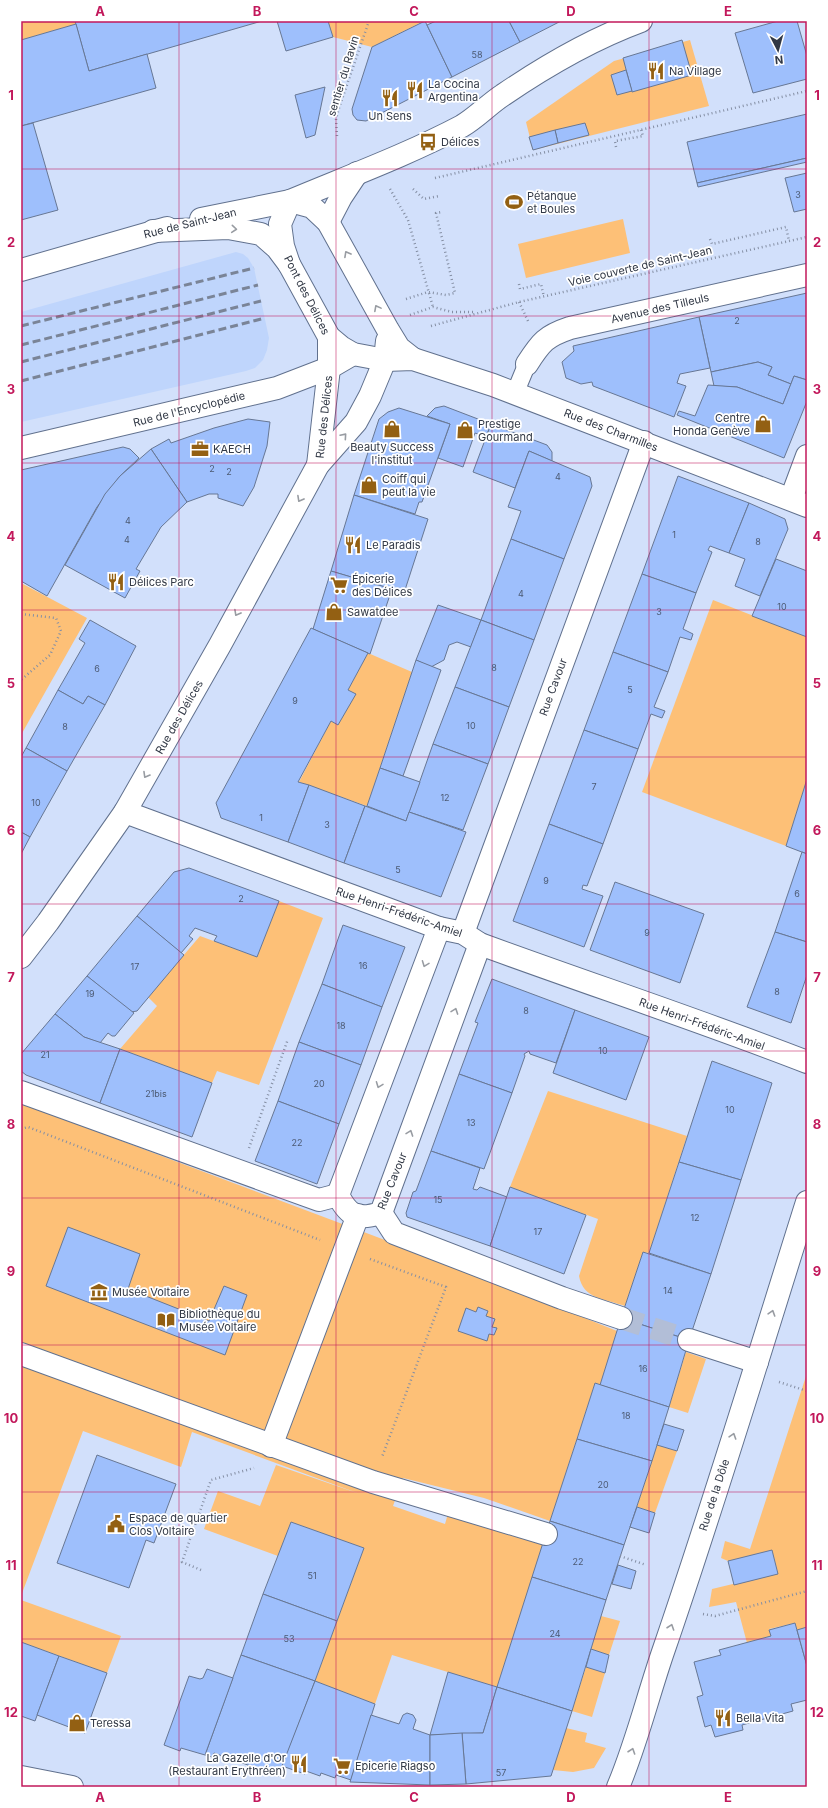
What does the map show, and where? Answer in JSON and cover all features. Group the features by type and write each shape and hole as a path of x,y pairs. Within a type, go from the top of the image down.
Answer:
{"street":[{"name":"Rue de Saint-Jean","path":"21,270 153,231 221,214 290,201 464,125 489,104 548,64 603,37 641,21"},
{"path":"328,222 341,197 357,173"},
{"path":"290,201 312,207 328,222 388,330"},
{"name":"Pont des Délices","path":"290,201 280,224 283,246 289,264 329,336 329,368"},
{"path":"153,231 228,228 247,230 261,234 278,248 289,264"},
{"name":"Avenue des Tilleuls","path":"527,364 538,346 552,334 570,328 807,275"},
{"name":"Rue des Charmilles","path":"388,330 400,348 413,359"},
{"name":"Rue des Délices","path":"21,957 53,916 125,812 216,652 318,465 356,422 370,396 385,360 388,330"},
{"name":"Rue des Charmilles","path":"329,336 340,347 353,354 385,360 413,359 515,393 799,502"},
{"name":"Rue de l'Encyclopédie","path":"21,448 277,388 329,368 353,354"},
{"name":"Rue des Délices","path":"318,465 329,368"},
{"name":"Rue Cavour","path":"358,1215 366,1217 381,1213 472,938 644,442"},
{"path":"799,502 807,456"},
{"name":"Rue Henri-Frédéric-Amiel","path":"125,812 439,928 472,938 683,1017 723,1029 807,1062"},
{"path":"271,1446 358,1215 346,1210 338,1195 439,928"},
{"path":"21,1092 319,1200 338,1195"},
{"name":"Rue de la Dôle","path":"618,1787 636,1740 653,1680 686,1584 807,1202"},
{"path":"381,1213 394,1233 562,1298 621,1318"},
{"path":"689,1340 756,1362"},
{"path":"21,1354 373,1482 546,1534"},
{"path":"21,1776 72,1787"}],"lane":[{"path":"515,393 527,364"}],"path":[{"name":"sentier du Ravin","path":"337,136 336,119 339,108 369,21"},
{"path":"435,178 807,91"},
{"path":"616,147 615,141 643,136 642,130"},
{"path":"389,188 408,220 433,307"},
{"path":"413,189 424,199 438,196"},
{"path":"406,299 428,292 446,296 455,294 436,213 442,212"},
{"path":"710,239 712,244 786,227 789,241"},
{"name":"Voie couverte de Saint-Jean","path":"477,312 807,237"},
{"path":"519,284 520,289 541,284 544,297"},
{"path":"388,330 414,312 433,307 452,312 477,312"},
{"path":"431,326 477,312"},
{"path":"21,614 56,618 61,631 50,655 21,680"},
{"path":"240,1171 288,1039"},
{"path":"21,1129 28,1126 345,1250 446,1287 373,1482"},
{"path":"777,1381 807,1391"},
{"path":"201,1570 182,1562 211,1480 262,1465 271,1446"},
{"path":"620,1556 646,1565"},
{"path":"701,1613 715,1616 807,1592"}],"shaded area":[{"path":"21,21 75,21 76,24 21,40"},
{"path":"328,21 424,21 372,47 333,37"},
{"path":"690,40 709,106 533,150 526,122 614,61"},
{"path":"623,219 630,253 526,278 518,244"},
{"path":"236,252 243,254 248,258 254,268 269,338 267,350 263,360 255,368 21,422 21,312"},
{"path":"21,583 87,618 21,735"},
{"path":"713,600 807,637 807,779 786,846 642,792"},
{"path":"368,653 412,672 367,806 299,782 331,721 338,725 355,694 348,690"},
{"path":"279,901 323,918 259,1085 217,1071 212,1083 120,1049 157,1006 148,997 200,936 257,957"},
{"path":"548,1091 687,1136 649,1253 643,1252 625,1306 590,1294 581,1284 579,1276 598,1219 510,1187"},
{"path":"21,1103 478,1275 617,1331 600,1385 595,1383 550,1521 484,1498 403,1478 393,1506 445,1524 449,1510 545,1539 497,1687 392,1655 375,1704 315,1681 364,1548 291,1522 278,1556 204,1529 218,1491 260,1506 276,1465 360,1494 192,1432 181,1467 83,1431 21,1596"},
{"path":"686,1352 706,1359 688,1413 669,1407"},
{"path":"807,1373 807,1627 797,1630 795,1623 769,1629 771,1636 747,1643 736,1602 709,1607 712,1589 778,1573 772,1550 728,1561 721,1558 725,1541 750,1549"},
{"path":"657,1445 677,1451 655,1513 637,1507"},
{"path":"21,1600 121,1636 107,1673 21,1642"},
{"path":"601,1616 620,1621 609,1655 591,1649"},
{"path":"586,1667 605,1673 592,1717 572,1711"},
{"path":"566,1728 587,1733 585,1742 606,1748 594,1768 573,1772 553,1770"}],"building":[{"path":"75,21 262,21 89,71"},
{"path":"277,21 328,21 333,37 286,51"},
{"path":"425,21 452,77 366,121 357,120 353,115 352,109 372,47"},
{"path":"436,21 509,21 520,42 452,77 427,25"},
{"path":"509,21 561,21 520,42"},
{"path":"778,21 797,21 807,56 807,79 753,93 735,33"},
{"path":"76,24 89,71 147,54 156,88 21,126 21,40"},
{"path":"682,40 692,75 632,92 623,58"},
{"path":"626,70 632,91 617,95 611,75"},
{"path":"325,87 315,135 306,138 295,95"},
{"path":"807,114 807,158 697,183 687,142"},
{"path":"33,123 58,210 21,220 21,126"},
{"path":"585,123 589,135 558,143 555,130"},
{"path":"555,130 558,143 533,150 529,137"},
{"path":"807,158 807,162 698,187 697,183"},
{"path":"807,173 807,209 794,212 785,178"},
{"path":"807,293 807,380 794,376 791,384 768,375 772,367 758,362 711,372 699,317"},
{"path":"699,317 710,368 680,374 677,383 686,386 674,417 593,386 592,382 581,384 566,378 562,362 574,351 573,346"},
{"path":"758,362 772,367 768,375 791,384 783,404 737,387 714,386 711,372"},
{"path":"794,376 807,380 807,401 784,458 677,415 679,411 695,416 708,385 737,387 783,404"},
{"path":"444,406 491,424 486,437 475,433 463,467 438,458 450,424 427,416 435,408"},
{"path":"399,408 450,424 422,502 419,502 415,514 354,495 379,419 388,412"},
{"path":"248,419 270,422 267,446 254,487 243,506 218,498 218,494 209,494 187,502 151,449 169,439 171,443 214,428"},
{"path":"491,424 547,445 552,452 552,461 529,451 515,488 473,472"},
{"path":"123,447 130,449 139,458 120,476 97,507 47,596 21,581 21,470"},
{"path":"151,449 187,502 161,527 136,569 140,571 125,598 65,565 105,494 120,476"},
{"path":"529,451 590,477 592,486 564,559 511,539 521,511 508,507"},
{"path":"678,476 749,503 729,553 710,546 708,550 712,552 696,593 642,574"},
{"path":"354,495 428,519 404,593 331,571"},
{"path":"749,503 785,519 788,529 760,596 735,586 745,559 729,553"},
{"path":"511,539 564,559 534,640 481,620"},
{"path":"776,559 807,571 807,637 752,616"},
{"path":"331,571 392,589 370,654 313,629"},
{"path":"642,574 696,593 683,629 693,634 691,640 680,637 668,672 613,652"},
{"path":"438,605 481,620 471,647 457,642 449,645 444,660 431,667 416,660"},
{"path":"90,620 136,646 105,705 88,696 83,704 58,690 85,643 79,639"},
{"path":"481,620 534,640 509,707 455,687"},
{"path":"311,628 368,653 348,690 356,694 338,725 331,721 298,782 309,785 288,842 221,818 216,803"},
{"path":"613,652 668,672 654,707 665,711 662,718 651,714 638,749 584,730"},
{"path":"416,660 441,670 403,776 380,768"},
{"path":"455,687 509,707 488,764 433,744"},
{"path":"58,690 83,704 88,696 105,705 67,771 26,748"},
{"path":"584,730 638,749 603,844 549,824"},
{"path":"433,744 488,764 463,830 409,812"},
{"path":"26,748 67,771 30,837 21,832 21,757"},
{"path":"380,768 420,782 406,821 367,806"},
{"path":"807,779 807,854 786,846"},
{"path":"309,785 365,806 344,863 288,842"},
{"path":"365,806 406,821 409,812 466,832 441,897 344,863"},
{"path":"549,824 603,844 587,886 583,885 582,889 603,896 584,947 513,921"},
{"path":"21,832 30,837 21,854"},
{"path":"802,852 807,854 807,942 775,932"},
{"path":"189,868 279,901 257,957 214,941 217,936 195,928 189,936 193,939 181,953 137,916 174,872"},
{"path":"615,882 704,914 680,983 590,950"},
{"path":"137,916 184,955 137,1011 131,1012 87,976"},
{"path":"343,925 405,947 382,1007 322,984"},
{"path":"775,932 807,942 807,975 791,1023 747,1007"},
{"path":"87,976 134,1013 115,1036 108,1033 100,1043 84,1037 55,1014"},
{"path":"492,979 575,1010 556,1063 530,1054 529,1051 524,1054 525,1056 512,1093 459,1074 478,1023 475,1022"},
{"path":"322,984 382,1007 361,1065 299,1042"},
{"path":"575,1010 649,1037 626,1100 553,1073"},
{"path":"55,1014 84,1037 120,1049 100,1103 26,1075 21,1071 21,1054"},
{"path":"299,1042 361,1065 339,1124 278,1101"},
{"path":"120,1049 212,1083 192,1137 100,1103"},
{"path":"712,1061 772,1083 741,1180 679,1162"},
{"path":"459,1074 512,1093 484,1169 431,1151"},
{"path":"278,1101 339,1124 317,1184 255,1161"},
{"path":"431,1151 480,1168 473,1189 477,1190 480,1187 507,1197 490,1246 407,1217 406,1213 413,1192 416,1191"},
{"path":"679,1162 741,1180 711,1274 649,1253"},
{"path":"510,1187 586,1215 564,1274 490,1246"},
{"name":"Musée Voltaire","path":"68,1227 140,1254 128,1289 209,1321 224,1286 247,1295 225,1355 46,1286"},
{"path":"643,1252 711,1274 689,1340 621,1318"},
{"path":"478,1307 488,1311 486,1316 495,1319 492,1327 497,1328 494,1335 489,1334 487,1341 458,1331 466,1308 476,1312"},
{"path":"621,1318 689,1340 669,1407 600,1385"},
{"path":"595,1383 669,1407 652,1461 577,1439"},
{"path":"664,1424 684,1430 677,1451 657,1445"},
{"path":"577,1439 652,1461 624,1545 550,1521"},
{"name":"Espace de quartier Clos Voltaire","path":"97,1455 176,1484 154,1543 146,1540 129,1588 57,1563"},
{"path":"637,1507 655,1513 649,1533 630,1527"},
{"path":"550,1521 624,1545 606,1600 532,1577"},
{"path":"291,1522 364,1548 337,1621 263,1594"},
{"path":"772,1550 778,1574 734,1585 728,1561"},
{"path":"618,1565 636,1571 631,1589 612,1584"},
{"path":"532,1577 606,1600 572,1711 497,1687"},
{"path":"263,1594 337,1621 315,1681 241,1655"},
{"path":"795,1623 807,1666 807,1700 791,1704 793,1711 742,1725 743,1730 715,1737 711,1725 705,1727 697,1697 703,1695 694,1662 721,1655 719,1650 771,1636 769,1630"},
{"path":"807,1627 807,1666 797,1630"},
{"path":"21,1642 59,1656 35,1721 21,1716"},
{"path":"591,1649 609,1655 605,1673 586,1667"},
{"path":"241,1655 315,1681 279,1776 214,1753 212,1757 205,1755"},
{"path":"59,1656 107,1673 85,1733 37,1715"},
{"path":"207,1669 233,1678 205,1755 181,1748 180,1751 164,1745 189,1676 200,1679 203,1678"},
{"path":"448,1672 497,1687 483,1733 430,1735"},
{"path":"315,1681 375,1704 351,1780 336,1775 335,1778 321,1773 320,1776 306,1771 305,1774 282,1766"},
{"path":"497,1687 572,1711 551,1776 466,1784 462,1733 483,1733"},
{"path":"407,1713 413,1715 416,1720 413,1729 430,1735 430,1785 350,1782 371,1715 399,1724 403,1715"},
{"path":"462,1733 466,1784 430,1785 430,1735"}],"tunnel":[{"path":"621,1318 689,1340"}],"railway":[{"path":"21,326 254,268"},
{"path":"21,345 258,285"},
{"path":"21,362 261,301"},
{"path":"21,381 265,318"}],"place":[{"name":"Na Village","path":"656,71"},
{"name":"La Cocina Argentina","path":"415,90"},
{"name":"Un Sens","path":"390,98"},
{"name":"Délices","path":"428,142"},
{"name":"Pétanque et Boules","path":"514,202"},
{"name":"Centre Honda Genève","path":"763,424"},
{"name":"Beauty Success l'institut","path":"392,429"},
{"name":"Prestige Gourmand","path":"465,430"},
{"name":"KAECH","path":"200,449"},
{"name":"Coiff qui peut la vie","path":"369,485"},
{"name":"Le Paradis","path":"353,545"},
{"name":"Délices Parc","path":"116,582"},
{"name":"Épicerie des Délices","path":"339,585"},
{"name":"Sawatdee","path":"334,612"},
{"name":"Musée Voltaire","path":"99,1292"},
{"name":"Bibliothèque du Musée Voltaire","path":"166,1320"},
{"name":"Espace de quartier Clos Voltaire","path":"116,1524"},
{"name":"Bella Vita","path":"723,1718"},
{"name":"Teressa","path":"77,1723"},
{"name":"La Gazelle d'Or (Restaurant Erythréen)","path":"299,1764"},
{"name":"Epicerie Riagso","path":"342,1766"}]}
